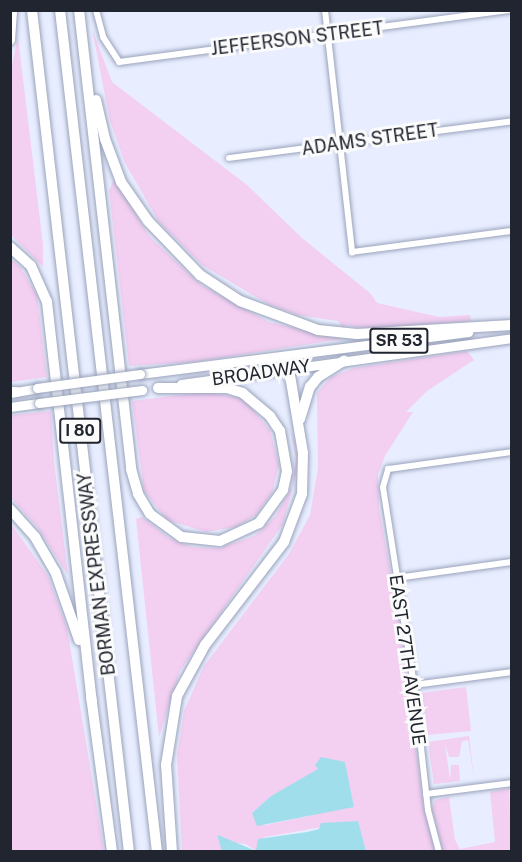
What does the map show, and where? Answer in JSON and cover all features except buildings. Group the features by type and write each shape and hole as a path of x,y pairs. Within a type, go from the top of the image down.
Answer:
{"highway":[{"path":"10,40 12,10"},
{"name":"BORMAN EXPRESSWAY","path":"32,10 129,852"},
{"name":"BORMAN EXPRESSWAY","path":"60,10 157,852"},
{"path":"79,10 131,469 138,494 150,514 182,537 220,541 259,523 283,490 287,471 280,431 270,416 243,393 227,388 158,388"},
{"path":"84,45 105,139 121,182 148,221 173,250 200,275 240,302 318,330 357,334 512,325"},
{"path":"10,247 31,266 46,302 92,702 112,852"},
{"path":"172,852 165,765 177,696 205,645 284,542 296,517 304,471 287,357"},
{"path":"299,426 310,387 318,377 344,361"},
{"path":"10,509 35,537 70,605 92,702"}],"main road":[{"name":"BROADWAY","path":"12,393 512,325"},
{"name":"BROADWAY","path":"10,407 512,338"}],"street":[{"name":"JEFFERSON STREET","path":"96,10 104,37 119,62 511,10"},
{"path":"325,10 352,252 512,231"},
{"name":"ADAMS STREET","path":"229,158 512,121"},
{"name":"EAST 27TH AVENUE","path":"439,852 426,794 414,685 383,487 388,469 512,452"},
{"path":"396,578 512,562"},
{"path":"414,685 512,672"},
{"path":"426,794 512,783"}],"shaded area":[{"path":"92,29 112,82 247,185 302,238 371,294 377,303 439,317 470,315 471,321 366,329 345,325 344,329 338,321 298,315 268,304 202,265 159,222 125,163 110,121"},
{"path":"18,37 43,245 43,267 11,235 10,74"},
{"path":"114,180 150,237 201,285 269,322 343,339 194,362 129,366 109,190"},
{"path":"10,258 21,268 37,295 47,377 11,382"},
{"path":"467,351 474,360 427,391 406,412 413,412 385,456 378,474 379,508 399,619 423,802 435,851 366,851 357,821 265,837 256,851 246,844 222,842 222,851 182,851 177,756 184,711 204,666 289,554 310,515 318,468 317,393 331,377 354,368","holes":["335,762 345,762 352,799 309,816 265,825 252,813 271,796"]},
{"path":"205,392 243,398 270,430 279,465 272,493 256,515 236,527 206,532 167,520 144,491 132,401"},
{"path":"51,411 54,462 68,575 37,527 11,498 11,415"},
{"path":"290,427 296,445 298,467 283,524 180,671 159,737 136,519 142,517 169,538 192,547 219,548 254,536 275,517 292,487 296,459"},
{"path":"11,524 48,576 67,628 104,851 11,851"},
{"path":"466,687 471,731 427,735 422,693"},
{"path":"469,736 474,779 468,740 462,741 459,757 449,757 445,744 450,780 451,765 459,765 460,781 434,784 428,742"},
{"path":"509,788 511,851 443,851 432,810 435,800 449,797 455,840 460,849 495,842 490,792"}],"water":[{"path":"321,757 345,762 354,807 257,826 252,813 271,796 318,769 315,765"},
{"path":"358,821 366,851 256,851 258,839 319,829 321,823"},
{"path":"218,835 256,851 222,851"}]}
